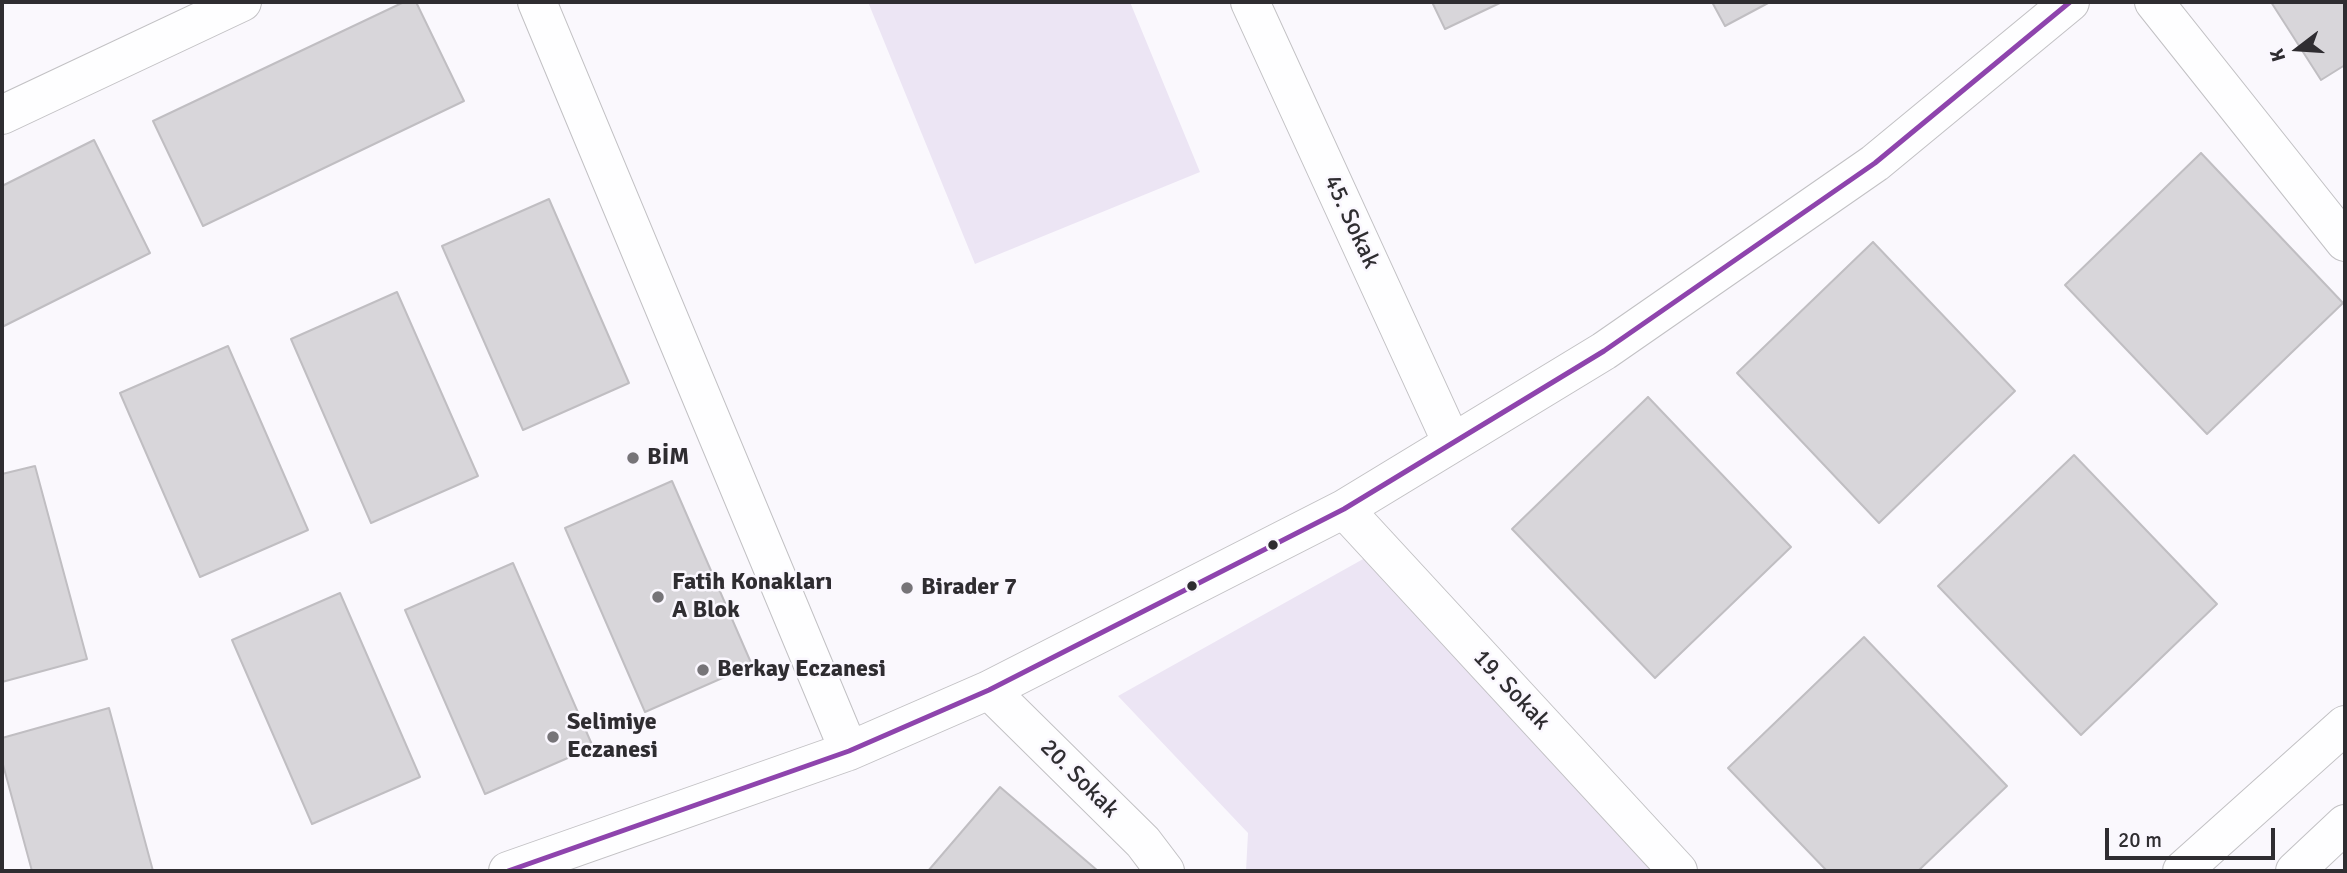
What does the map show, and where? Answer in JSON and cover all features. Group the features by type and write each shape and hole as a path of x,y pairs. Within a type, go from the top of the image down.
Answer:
{"street":[{"path":"2,115 242,2"},
{"path":"537,2 849,751"},
{"name":"45. Sokak","path":"1250,2 1452,443"},
{"path":"508,871 849,751 989,690 1344,509 1604,351 1875,163 2070,2"},
{"path":"2154,2 2345,242"},
{"name":"19. Sokak","path":"1344,509 1678,871"},
{"name":"20. Sokak","path":"989,690 1143,842 1165,871"},
{"path":"2182,871 2345,725"},
{"path":"2295,871 2345,824"}],"shaded area":[{"path":"868,2 1130,2 1200,172 975,264"},
{"path":"1365,558 1658,871 1246,871 1248,833 1118,696"}],"building":[{"path":"404,2 416,2 464,101 203,226 153,121"},
{"path":"1432,2 1502,2 1445,29"},
{"path":"1712,2 1770,2 1725,26"},
{"path":"2271,2 2345,2 2345,65 2321,80"},
{"path":"94,140 150,253 2,327 2,186"},
{"path":"2201,153 2343,303 2207,434 2065,285"},
{"path":"549,199 629,383 523,430 442,246"},
{"path":"1873,242 2015,391 1879,523 1737,373"},
{"path":"397,292 478,476 371,523 291,339"},
{"path":"228,346 308,530 200,577 120,393"},
{"path":"1648,397 1791,547 1655,678 1512,529"},
{"path":"2074,455 2217,604 2081,735 1938,586"},
{"path":"35,466 87,659 2,682 2,474"},
{"name":"Fatih Konakları A Blok","path":"672,481 752,665 645,712 565,528"},
{"path":"513,563 593,747 485,794 405,610"},
{"path":"340,593 420,777 312,824 232,640"},
{"path":"1864,637 2007,786 1918,871 1827,871 1728,768"},
{"path":"109,708 153,871 32,871 2,761 2,738"},
{"path":"1000,787 1098,871 928,871"}],"transit line":[{"path":"508,871 849,751 989,690 1344,509 1604,351 1875,163 2070,2"}],"place":[{"name":"BİM","path":"633,458"},
{"name":"Birader 7","path":"907,588"},
{"name":"Fatih Konakları A Blok","path":"658,597"},
{"name":"Berkay Eczanesi","path":"703,670"},
{"name":"Selimiye Eczanesi","path":"553,737"}]}
